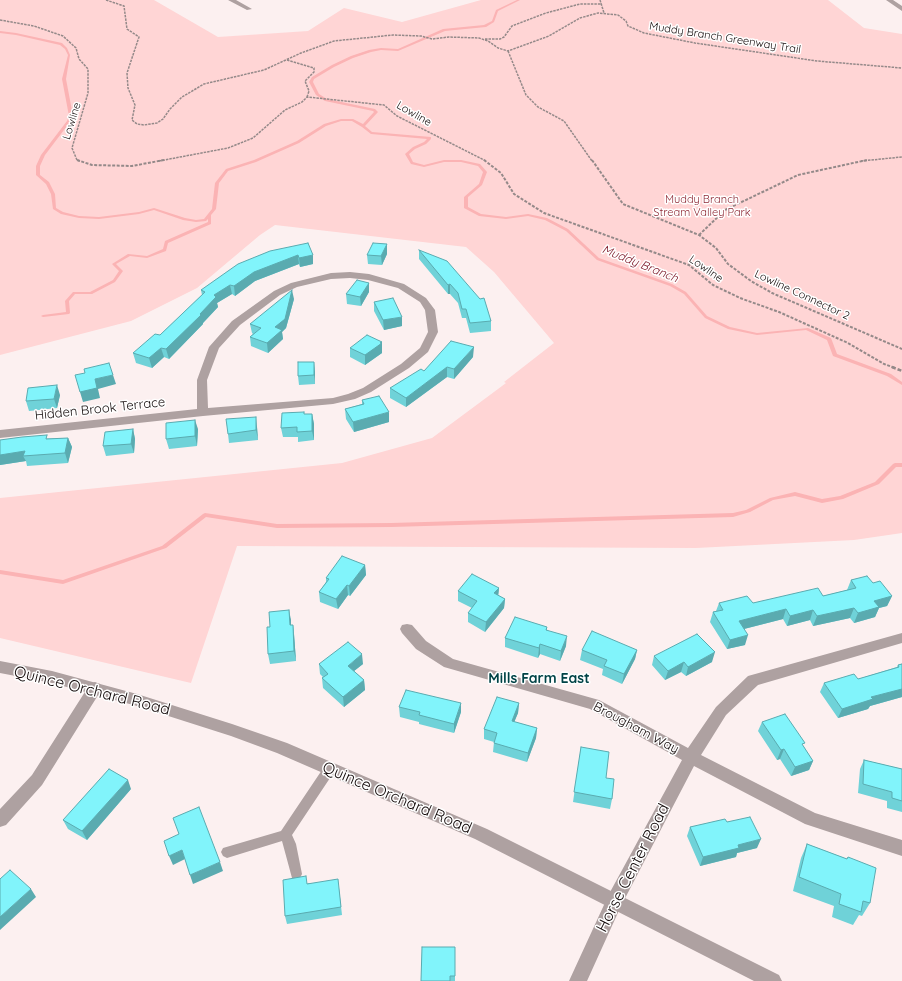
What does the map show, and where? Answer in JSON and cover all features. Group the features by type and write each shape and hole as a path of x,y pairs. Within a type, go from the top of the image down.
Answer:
{"street":[{"path":"231,0 250,9"},
{"path":"888,0 902,9"},
{"name":"Hidden Brook Terrace","path":"0,434 203,412 334,401 351,397 367,390 405,366 424,350 433,332 430,310 423,300 400,286 369,277 350,275 331,276 294,285 277,293 236,323 214,347 202,380 203,412"},
{"name":"Brougham Way","path":"407,629 421,645 449,663 594,704 691,757 811,819 902,848"},
{"name":"Brougham Way","path":"691,757 721,711 753,680 902,638"},
{"name":"Quince Orchard Road","path":"0,667 52,677 137,700 232,730 330,768 481,834 615,900 773,981"},
{"path":"0,820 37,780 94,688"},
{"name":"Horse Center Road","path":"578,981 615,900 691,757"}],"lane":[{"path":"227,852 285,835 330,768"},
{"path":"285,835 290,844 296,874"}],"path":[{"path":"106,0 124,6 127,29 139,37 127,73 128,88 135,105 132,120 137,124 144,125 157,123 163,119 170,109 182,97 204,84 264,70 334,41 393,35 422,36 432,39 449,37 500,39 504,37 512,26 546,13 580,4 601,4"},
{"path":"600,0 604,13"},
{"name":"Muddy Branch Greenway Trail","path":"508,51 559,32 573,22 589,14 604,13 621,17 628,26 644,33 695,43 817,61 902,68"},
{"name":"Lowline","path":"0,20 34,26 63,36 76,48 79,59 88,69 88,93 72,148 76,160 92,166 132,166 228,148 253,138 285,110 302,102 307,97 384,105 397,116 483,159 501,173 514,194 544,213 689,264 713,285 740,298 779,312 848,344 884,364 902,371"},
{"path":"484,39 498,48 508,51"},
{"name":"Lowline Connector 2","path":"508,51 526,95 538,107 564,121 623,204 699,235 716,248 728,264 751,281 772,293 902,349"},
{"path":"286,60 314,68 314,72 305,82 309,91 307,97"},
{"path":"699,235 725,210 798,175 852,163 902,157"}],"green space":[{"name":"Muddy Branch Stream Valley Park","path":"0,0 154,0 218,37 308,31 344,8 402,22 481,0 828,0 864,28 902,34 902,533 854,540 696,548 237,546 191,683 0,638 0,498 342,463 432,438 506,383 504,382 554,343 494,272 466,247 275,225 260,235 197,288 131,321 0,355"}],"building":[{"path":"308,243 313,255 299,258 298,255 254,272 234,286 230,285 214,295 216,297 200,314 201,315 166,349 161,348 149,358 133,353 155,334 160,335 205,292 201,290 238,264 270,251"},
{"path":"373,243 387,244 381,256 367,255"},
{"path":"419,250 447,261 480,299 484,298 491,321 470,323 466,309 462,309 458,293 450,284 448,285"},
{"path":"357,280 369,283 360,297 346,294"},
{"path":"292,290 285,319 275,327 282,330 267,343 250,337 261,328 250,324"},
{"path":"393,298 402,317 383,320 374,302"},
{"path":"367,335 382,343 365,355 350,348"},
{"path":"451,341 474,347 454,369 447,367 406,398 390,388 421,369 424,371"},
{"path":"298,362 314,362 314,375 298,376"},
{"path":"109,363 113,375 95,379 97,388 80,392 75,375 85,373 84,369"},
{"path":"57,385 54,399 26,401 28,388"},
{"path":"379,396 389,412 353,422 345,409 364,404 362,400"},
{"path":"304,412 304,414 312,414 312,431 297,432 297,427 281,428 282,413"},
{"path":"256,417 256,430 228,434 226,419"},
{"path":"195,420 195,436 166,439 166,423"},
{"path":"133,429 131,444 103,446 105,432"},
{"path":"47,435 46,439 68,438 65,453 23,456 25,451 0,455 0,440"},
{"path":"342,556 365,565 349,586 347,585 336,599 319,592 329,579 326,578"},
{"path":"472,574 499,588 494,593 505,599 486,622 468,613 477,601 458,591"},
{"path":"867,576 873,583 880,581 892,596 874,601 879,607 858,613 854,608 817,616 813,610 790,616 786,609 739,621 748,635 730,640 713,612 723,610 719,603 747,596 753,603 818,588 823,596 856,588 851,580"},
{"path":"289,610 290,625 293,625 294,651 268,654 267,627 270,627 269,612"},
{"path":"515,617 547,627 546,630 567,636 561,651 540,644 539,648 505,638"},
{"path":"592,631 637,650 624,674 604,666 607,660 582,650"},
{"path":"697,634 715,652 688,667 684,662 668,671 654,656"},
{"path":"348,642 362,654 348,666 364,680 343,697 322,678 328,674 319,664"},
{"path":"902,664 902,689 871,697 873,699 842,709 824,683 854,674 858,679 899,667 898,665"},
{"path":"406,690 461,703 454,724 419,715 420,712 399,707"},
{"path":"497,697 519,703 512,721 537,728 528,753 494,743 497,733 484,729"},
{"path":"785,714 805,743 802,744 813,761 795,767 784,749 781,750 762,722"},
{"path":"581,747 609,752 606,778 614,779 612,799 574,792"},
{"path":"864,760 902,769 902,801 892,798 892,792 863,784"},
{"path":"109,769 128,780 82,831 63,820"},
{"path":"199,807 220,862 190,875 182,850 169,856 164,841 179,834 173,818"},
{"path":"750,817 761,839 738,845 739,848 703,857 690,827 725,819 727,822"},
{"path":"807,844 876,868 870,903 863,901 861,912 839,904 841,894 799,877"},
{"path":"10,870 31,889 0,917 0,879"},
{"path":"306,876 307,884 338,879 341,907 285,916 283,880"},
{"path":"422,947 455,947 455,976 450,976 450,981 421,981"}],"waterway":[{"path":"363,126 376,112 374,110 326,100 318,95 311,82 313,78 333,66 352,57 370,51 381,49 398,50 444,30 485,26 493,21 497,11 519,0"},
{"name":"Muddy Branch","path":"0,32 61,44 69,55 64,79 71,116 69,121 43,155 38,166 38,175 48,183 53,194 54,208 62,213 79,217 99,218 139,213 154,209 184,219 196,221 205,220 209,215"},
{"name":"Muddy Branch","path":"209,215 214,209 217,183 227,170 255,161 298,142 325,125 341,120 353,120 363,126"},
{"name":"Muddy Branch","path":"363,126 371,133 430,138 425,143 414,148 407,154 412,163 424,166 444,161 461,161 479,165 485,172 481,184 466,197 466,208 480,215 506,218 528,215 546,219 567,230 598,259 671,285 685,293 706,317 729,328 757,334 807,329 829,339 835,355 889,375 902,384"},
{"path":"43,316 68,313 67,301 74,293 91,293 114,281 121,271 114,264 129,255 147,257 165,250 166,242 210,223 209,215"},
{"path":"0,572 63,582 164,547 205,515 277,526 391,525 733,515 748,511 772,499 795,494 822,501 841,498 877,483 895,465 902,465"}],"district":[{"name":"Mills Farm East","path":"539,679"}]}
